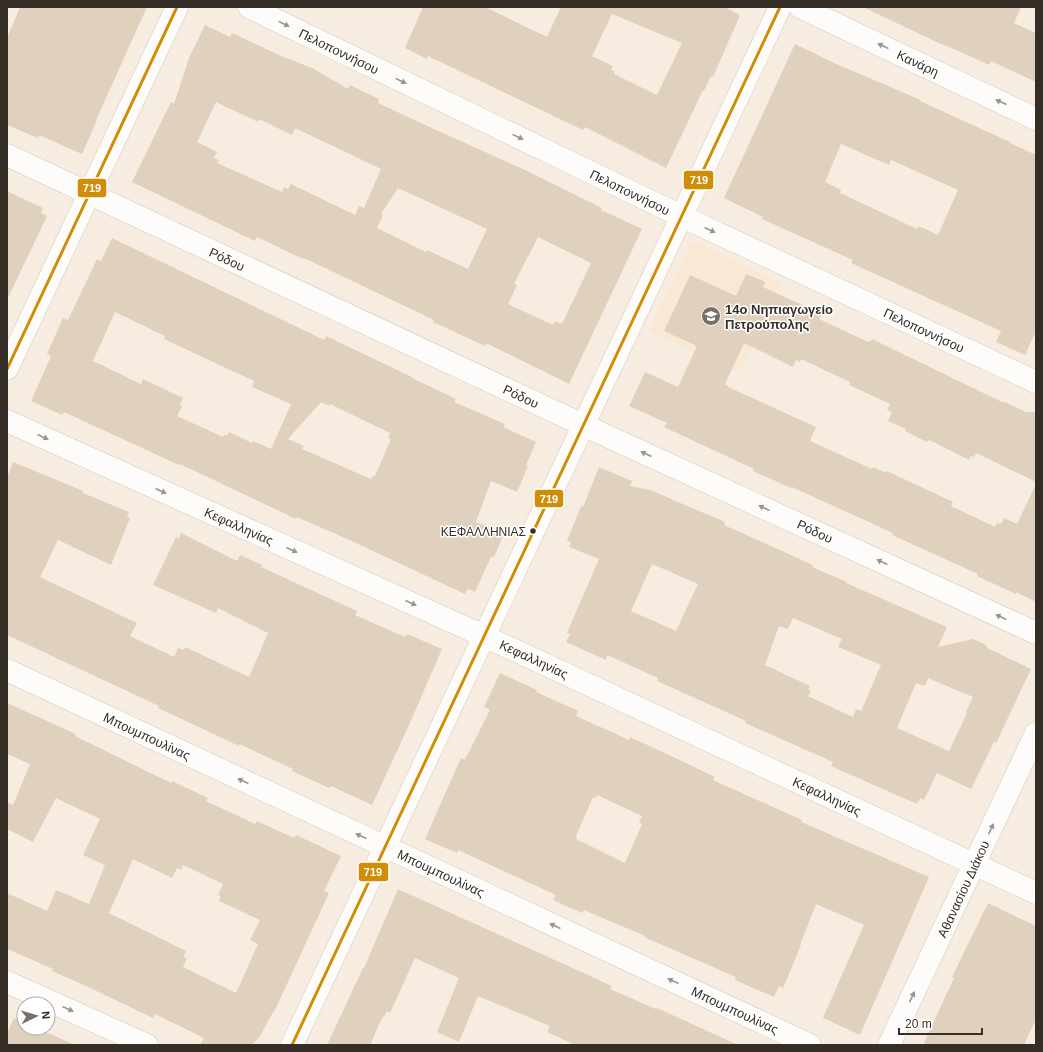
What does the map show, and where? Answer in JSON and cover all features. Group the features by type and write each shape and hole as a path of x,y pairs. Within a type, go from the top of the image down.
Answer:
{"street":[{"path":"7,369 177,7"},
{"name":"Πελοποννήσου","path":"248,7 681,216 1036,382"},
{"path":"292,1045 780,7"},
{"name":"Κανάρη","path":"800,7 1036,119"},
{"name":"Ρόδου","path":"7,156 583,425 1036,633"},
{"name":"Κεφαλληνίας","path":"7,422 484,636 1036,893"},
{"name":"Μπουμπουλίνας","path":"7,670 810,1045"},
{"name":"Αθανασίου Διάκου","path":"889,1045 1036,733"},
{"path":"7,982 147,1045"}],"shaded area":[{"name":"14ο Νηπιαγωγείο Πετρούπολης","path":"692,241 781,283 739,373 650,331"}],"building":[{"path":"20,7 147,7 82,154 39,135 38,138 7,125 7,38"},
{"path":"423,7 485,7 547,37 561,7 724,7 740,15 713,77 711,76 704,91 703,90 666,168 585,127 583,130 428,56 427,59 405,48","holes":["612,14 682,43 657,95 614,74 615,71 611,70 613,66 592,56"]},
{"path":"863,7 1021,7 1014,23 1036,33 1036,82 991,61 989,65 945,46"},
{"path":"205,25 230,37 232,33 281,56 312,68 348,89 350,85 379,99 378,103 527,171 602,208 601,210 642,229 569,384 486,343 485,346 433,322 434,320 304,258 303,259 257,237 255,241 132,182 171,102 174,104 189,58","holes":["216,102 258,122 259,119 292,135 295,128 381,169 364,208 359,206 355,215 291,184 288,189 284,187 282,192 217,163 219,160 214,158 217,152 197,142","398,188 487,229 468,269 427,250 426,252 377,228 383,215 381,214","538,237 591,263 562,324 555,321 553,325 508,304 517,285 514,284"]},
{"path":"795,44 834,63 921,100 920,101 1036,155 1036,331 1025,355 996,342 1001,331 851,263 853,260 762,219 763,217 724,198","holes":["841,144 889,165 891,160 958,190 938,235 919,226 917,229 840,193 841,190 825,182"]},
{"path":"7,191 43,208 41,213 47,216 7,300"},
{"path":"112,238 324,340 326,336 412,377 456,399 454,402 505,424 503,427 536,442 517,492 491,481 476,522 504,534 494,557 491,557 475,592 468,589 465,594 345,538 297,517 296,519 180,464 179,465 64,412 62,415 31,401 51,356 47,354 63,318 68,320 97,259 101,261","holes":["115,312 165,336 164,339 254,381 252,387 291,404 271,449 253,441 252,443 229,432 227,436 224,434 223,437 177,416 182,406 180,405 183,398 143,379 141,384 93,361","321,402 329,406 330,404 390,433 388,438 391,439 375,476 371,479 302,449 304,446 288,439"]},
{"path":"746,274 765,282 763,287 822,314 819,319 866,341 870,342 872,339 1004,403 1005,402 1026,412 1036,412 1036,482 976,453 974,457 971,456 969,460 929,440 927,442 905,431 906,429 888,421 892,412 887,410 890,404 849,385 850,382 801,359 800,362 796,360 793,367 744,343 725,384 728,387 816,427 810,441 872,469 873,467 886,473 887,471 953,502 951,506 995,527 997,523 1001,524 1004,518 1017,524 1036,484 1036,602 977,576 978,574 892,535 893,533 753,471 754,469 664,427 667,423 629,406 645,372 678,387 697,346 664,331 690,275 736,296"},
{"path":"13,462 129,512 127,517 130,518 111,565 58,540 40,577 137,623 130,636 174,657 178,648 184,650 185,647 249,677 268,633 218,608 216,613 153,585 176,537 179,539 181,533 237,561 240,555 262,565 261,567 357,611 355,615 405,637 407,634 442,649 372,805 331,786 329,788 292,771 293,769 239,744 239,746 158,708 159,706 7,635 7,478"},
{"path":"599,467 632,481 630,486 650,490 725,522 724,525 813,565 812,567 947,627 938,647 973,639 986,645 987,648 1031,669 996,743 994,742 971,789 937,773 924,800 920,798 917,804 831,766 833,762 745,723 746,721 657,681 658,678 607,655 606,660 566,642 570,634 567,633 599,559 569,547 571,542 567,541 581,506 583,507","holes":["652,564 698,584 676,631 631,611","793,618 842,639 838,647 881,665 861,711 856,709 853,717 808,696 811,691 808,690 810,686 765,665 779,626 788,629","928,678 973,697 949,751 897,728 916,683 925,686"]},
{"path":"500,673 537,690 536,692 578,711 576,716 629,740 630,737 715,777 713,780 802,820 801,822 929,877 860,1035 823,1018 864,925 816,904 783,988 779,986 774,997 735,980 736,977 644,937 645,936 584,910 582,913 553,900 556,895 458,850 457,853 425,839 461,758 465,760 490,710 484,707","holes":["597,795 642,816 639,822 642,824 625,863 576,839 593,797 596,798"]},
{"path":"7,703 76,734 75,736 171,783 172,781 208,798 206,801 255,824 257,821 294,838 296,835 341,856 324,891 329,893 274,1012 260,1036 252,1045 200,1045 204,1038 155,1014 153,1018 52,971 53,969 7,949 7,893 47,911 56,890 89,904 105,865 83,855 100,819 56,798 33,842 7,829 7,802 13,805 30,764 7,754","holes":["133,859 172,878 177,868 181,870 183,865 223,884 218,895 221,896 219,901 260,920 250,940 258,944 236,993 183,967 187,958 183,957 186,951 109,913"]},
{"path":"398,889 612,986 610,989 656,1009 657,1008 738,1045 575,1045 547,1032 550,1026 478,996 459,1042 437,1032 459,978 415,958 390,1013 387,1011 384,1017 383,1016 370,1045 327,1045 364,968"},
{"path":"988,903 1036,926 1036,1019 1024,1045 923,1045 954,978 952,977"},
{"path":"14,1018 16,1019 16,1036 55,1036 75,1045 7,1045 7,1034"}],"transit line":[{"name":"719","path":"7,369 177,7"},
{"name":"719","path":"292,1045 780,7"}],"place":[{"name":"14ο Νηπιαγωγείο Πετρούπολης","path":"711,316"},
{"name":"ΚΕΦΑΛΛΗΝΙΑΣ","path":"533,531"}]}
